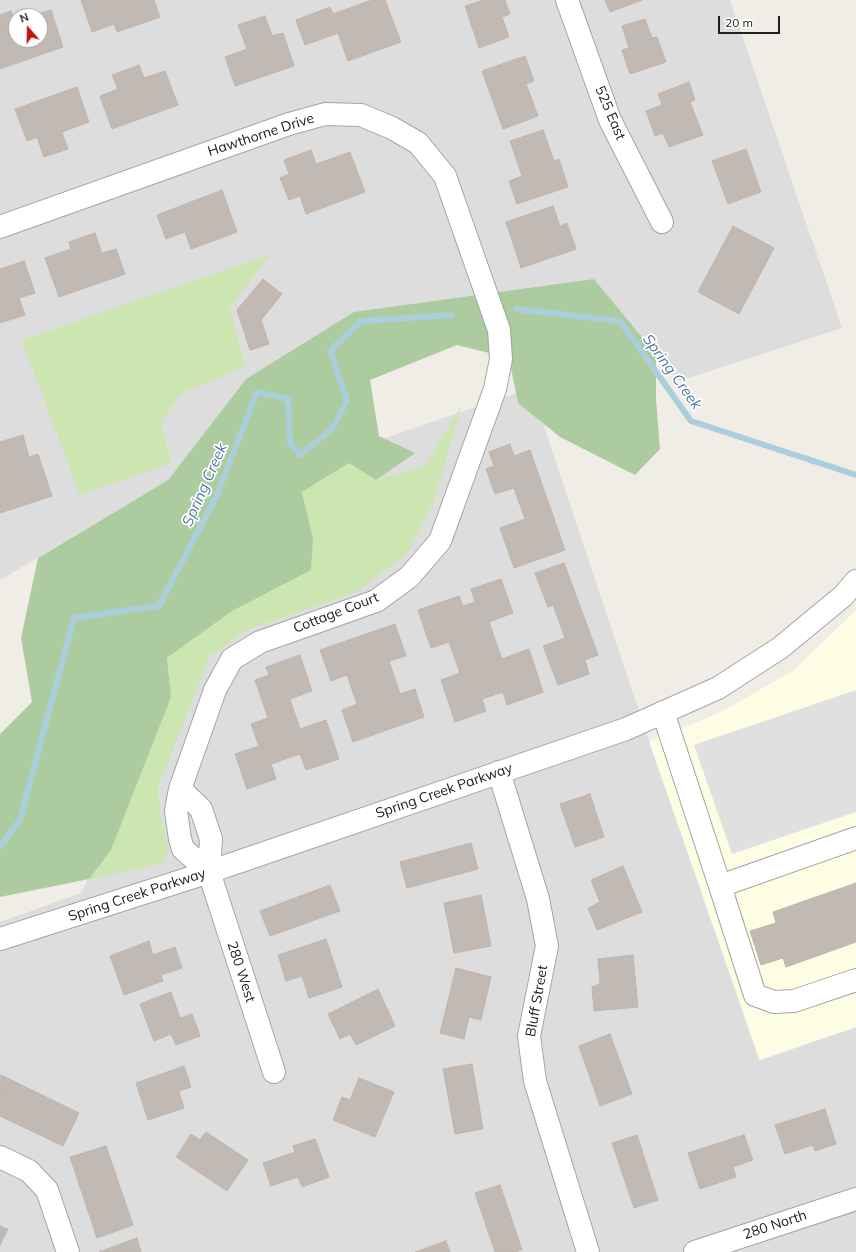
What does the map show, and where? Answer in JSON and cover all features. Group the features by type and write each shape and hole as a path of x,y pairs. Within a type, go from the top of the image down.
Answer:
{"street":[{"name":"525 East","path":"567,0 610,120 662,222"},
{"name":"Hawthorne Drive","path":"0,227 289,124 325,114 362,115 392,128 418,143 445,176 499,330"},
{"name":"Cottage Court","path":"209,872 183,849 176,811 180,789 215,690 232,659 260,642 376,601 409,577 440,541 495,389 501,359 499,330"},
{"name":"Spring Creek Parkway","path":"0,939 209,872 626,729 718,688 780,648 852,595"},
{"path":"663,712 755,995 774,1002 794,1001 856,980"},
{"name":"Bluff Street","path":"499,772 538,899 547,946 529,1036 535,1081 588,1252"},
{"path":"180,789 201,809 211,839 209,872"},
{"path":"720,886 856,838"},
{"name":"280 West","path":"209,872 274,1072"},
{"path":"0,1157 29,1171 47,1190 68,1252"},
{"name":"280 North","path":"695,1252 856,1199"}],"shaded area":[{"path":"0,0 730,0 842,328 679,381 594,279 246,379 168,480 0,580"},
{"path":"531,388 649,741 759,1060 856,1027 856,1252 0,1252 0,922 81,893 106,842 163,696 356,448"},
{"path":"856,610 856,1027 760,1060 649,741 721,712 794,670"},
{"path":"856,690 856,812 732,854 694,745"}],"green space":[{"path":"271,254 230,307 245,367 180,394 161,423 171,463 80,495 22,340"},
{"path":"594,279 656,354 656,400 660,449 635,475 560,437 518,403 509,358 457,345 370,380 379,436 415,453 376,480 349,463 302,492 313,539 311,570 232,611 167,658 171,697 111,850 89,879 0,897 0,734 32,702 21,638 38,558 168,480 246,379 354,312"},
{"path":"461,406 434,501 406,555 354,593 247,630 210,656 158,787 160,814 169,851 161,864 89,879 111,850 171,697 167,658 232,611 310,570 313,538 302,492 349,463 376,480 425,466"}],"building":[{"path":"81,0 154,0 160,17 117,32 114,24 92,32"},
{"path":"372,0 385,0 401,42 348,61 338,33 305,45 296,20 330,7 333,14"},
{"path":"483,0 505,0 510,14 502,17 509,37 479,48 465,6"},
{"path":"605,0 642,0 610,12"},
{"path":"51,10 63,47 0,69 0,15 8,12 8,48 48,48 48,11"},
{"path":"265,16 272,36 283,33 294,66 235,86 225,57 247,49 238,25"},
{"path":"645,19 652,38 657,37 666,62 630,74 622,50 629,48 622,26"},
{"path":"525,56 534,81 526,84 538,116 503,129 482,71"},
{"path":"139,65 144,78 165,71 178,105 112,129 100,96 118,89 112,75"},
{"path":"689,82 695,100 690,102 703,135 669,147 663,133 655,136 646,111 662,105 658,94"},
{"path":"77,87 89,122 62,132 68,149 44,157 37,137 27,141 15,109"},
{"path":"543,130 554,161 559,159 568,187 517,204 509,181 522,176 510,141"},
{"path":"746,149 761,192 728,204 712,161"},
{"path":"311,150 316,164 350,152 365,192 306,214 300,196 289,200 280,178 289,174 284,160"},
{"path":"222,190 237,232 191,249 185,232 166,239 157,215"},
{"path":"553,206 560,226 567,223 576,249 521,268 506,222"},
{"path":"733,226 774,248 739,314 698,292"},
{"path":"95,233 102,253 116,249 125,274 59,297 45,258 71,249 69,242"},
{"path":"24,261 35,293 19,298 25,315 0,323 0,269"},
{"path":"263,279 282,294 261,320 269,344 250,350 237,310"},
{"path":"23,435 29,457 38,454 52,496 0,513 0,442"},
{"path":"510,444 514,456 530,450 565,550 514,568 500,528 525,519 514,488 495,494 486,469 494,466 489,452"},
{"path":"564,563 598,655 585,660 589,674 558,685 543,646 565,638 553,605 548,607 535,573"},
{"path":"501,579 513,613 489,622 502,659 529,649 543,692 507,705 503,692 482,699 486,711 455,722 441,680 460,673 449,642 431,648 418,610 459,596 463,606 475,602 471,589"},
{"path":"395,624 406,656 389,661 400,694 415,689 424,717 353,742 342,710 357,704 347,675 331,681 320,650"},
{"path":"300,655 312,691 290,699 300,729 326,720 339,759 306,770 300,754 271,764 276,779 247,789 235,754 259,746 251,724 268,718 255,680 269,675 266,667"},
{"path":"590,794 604,837 575,847 560,804"},
{"path":"471,843 478,869 407,888 400,862"},
{"path":"623,866 642,912 597,930 588,908 600,902 591,880"},
{"path":"856,883 856,942 786,967 783,958 761,965 750,931 776,923 773,912"},
{"path":"330,885 340,911 270,936 260,911"},
{"path":"481,895 491,946 454,953 444,903"},
{"path":"326,939 342,987 309,998 302,976 286,981 278,955"},
{"path":"149,941 153,955 175,947 182,968 161,975 163,981 124,995 110,956"},
{"path":"633,955 638,1007 594,1011 592,987 600,984 598,959"},
{"path":"456,968 491,977 481,1020 469,1017 464,1039 440,1033"},
{"path":"378,989 395,1026 356,1045 350,1034 340,1039 328,1014"},
{"path":"171,992 180,1018 192,1014 200,1036 176,1045 171,1034 154,1041 140,1004"},
{"path":"610,1034 632,1094 600,1106 579,1046"},
{"path":"472,1064 483,1129 455,1134 443,1069"},
{"path":"184,1066 191,1087 179,1091 184,1108 148,1120 136,1083"},
{"path":"1,1075 79,1113 63,1146 0,1116"},
{"path":"359,1078 394,1092 375,1137 333,1120 342,1097 350,1100"},
{"path":"825,1109 836,1144 815,1151 813,1145 785,1154 775,1125"},
{"path":"206,1132 248,1160 227,1191 176,1157 191,1134 200,1140"},
{"path":"637,1135 658,1200 634,1208 612,1143"},
{"path":"744,1135 753,1160 733,1167 736,1177 700,1189 688,1153"},
{"path":"315,1139 329,1177 302,1187 298,1177 271,1186 263,1163 295,1152 293,1146"},
{"path":"106,1146 133,1225 97,1238 70,1157"},
{"path":"500,1185 522,1250 515,1252 495,1252 475,1193"},
{"path":"0,1226 8,1229 0,1245"},
{"path":"137,1238 141,1252 99,1252"},
{"path":"446,1241 450,1252 415,1252"}],"waterway":[{"name":"Spring Creek","path":"516,309 620,321 691,421 856,475"},
{"name":"Spring Creek","path":"0,846 20,820 74,618 159,606 217,495 257,392 288,399 290,443 300,455 333,428 347,400 330,351 361,321 452,315"}]}
